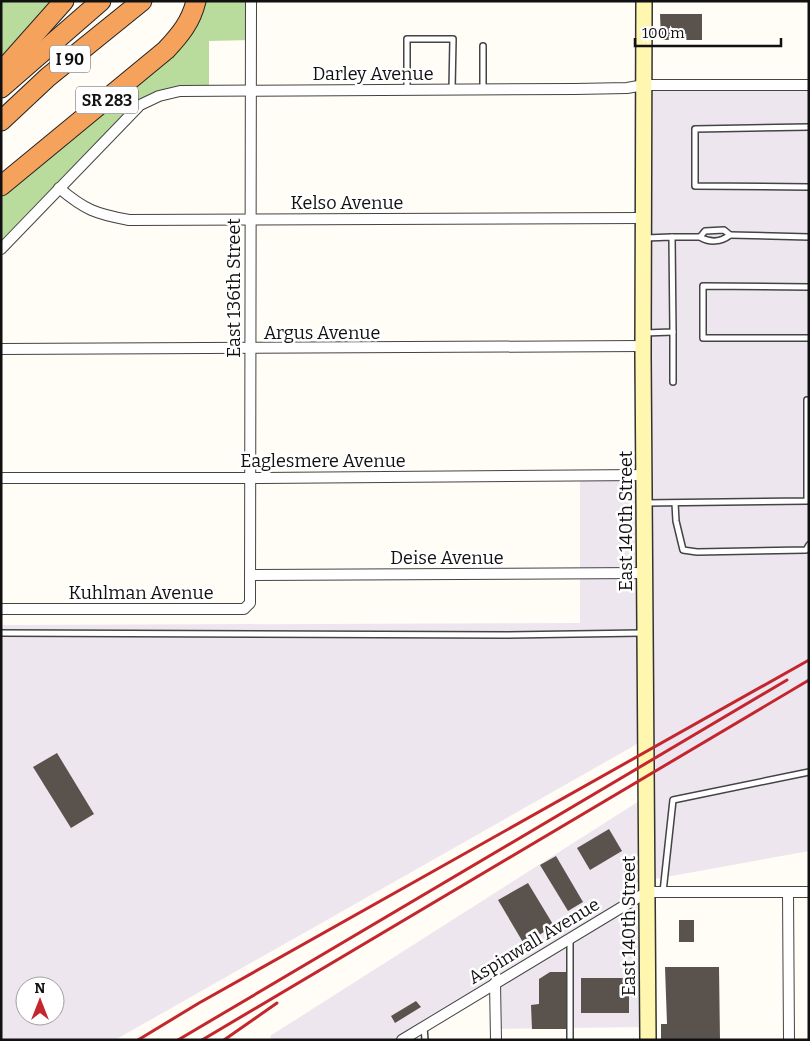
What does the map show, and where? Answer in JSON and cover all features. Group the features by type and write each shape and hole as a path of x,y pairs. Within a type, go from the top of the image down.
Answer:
{"highway":[{"path":"1,72 64,1"},
{"name":"I 90","path":"1,88 101,1"},
{"name":"I 90","path":"1,121 48,77 142,1"},
{"name":"SR 283","path":"1,186 166,50 184,30 196,1"}],"street":[{"name":"East 136th Street","path":"250,575 251,1"},
{"name":"East 140th Street","path":"644,1 643,339 648,1040"},
{"name":"Darley Avenue","path":"1,249 140,105 159,96 180,91 483,90 628,88 644,85 809,85"},
{"name":"Kelso Avenue","path":"59,188 79,205 104,216 130,220 644,218"},
{"name":"Argus Avenue","path":"1,350 251,349 643,339"},
{"name":"Eaglesmere Avenue","path":"1,478 644,475"},
{"name":"Deise Avenue","path":"250,575 645,573"},
{"name":"Kuhlman Avenue","path":"1,609 244,609 250,603 250,575"},
{"path":"647,892 809,892"},
{"name":"Aspinwall Avenue","path":"402,1040 647,892"},
{"path":"788,892 790,1040"},
{"path":"495,983 496,1040"}],"lane":[{"path":"407,90 407,39 453,39 452,90"},
{"path":"483,46 483,90"},
{"path":"809,127 695,129 695,186 809,188"},
{"path":"700,236 705,231 716,230 724,230 730,235"},
{"path":"644,238 700,236 706,240 723,240 730,235 809,237"},
{"path":"672,237 673,382"},
{"path":"809,287 703,286 703,338 809,338"},
{"path":"643,339 673,332"},
{"path":"645,503 808,502 807,400"},
{"path":"675,503 676,521 683,550 697,552 806,550 809,545"},
{"path":"1,633 496,635 645,633"},
{"path":"663,892 673,800 809,772"},
{"path":"570,938 570,1040"},
{"path":"424,1026 425,1040"}],"shaded area":[{"path":"644,85 809,85 809,851 655,879"},
{"path":"580,475 644,475 646,737 632,747 115,1040 1,1040 1,625 580,623"},
{"path":"647,796 648,1027 496,1029 495,983 402,1040 272,1040 270,1036"}],"green space":[{"path":"1,1 64,1 1,72"},
{"path":"196,1 251,1 251,40 209,41 209,91 180,91 140,105 1,249 1,186 134,78"}],"building":[{"path":"660,14 702,14 702,40 661,40"},
{"path":"57,753 94,814 71,828 33,767"},
{"path":"609,829 622,851 590,870 577,848"},
{"path":"556,856 583,902 568,911 540,865"},
{"path":"624,857 633,857 633,873 624,873"},
{"path":"528,883 554,926 524,944 498,900"},
{"path":"679,920 694,920 694,942 679,942"},
{"path":"665,967 719,967 720,1040 661,1040 661,1024 667,1024"},
{"path":"550,972 566,972 566,1029 532,1029 531,1005 539,1004 539,979"},
{"path":"581,978 629,978 629,1013 581,1013"},
{"path":"416,1001 421,1007 395,1023 391,1016"}],"railway":[{"path":"138,1040 199,1003 809,660"},
{"path":"178,1040 787,680"},
{"path":"202,1040 809,680"},
{"path":"224,1040 277,1003"}]}
